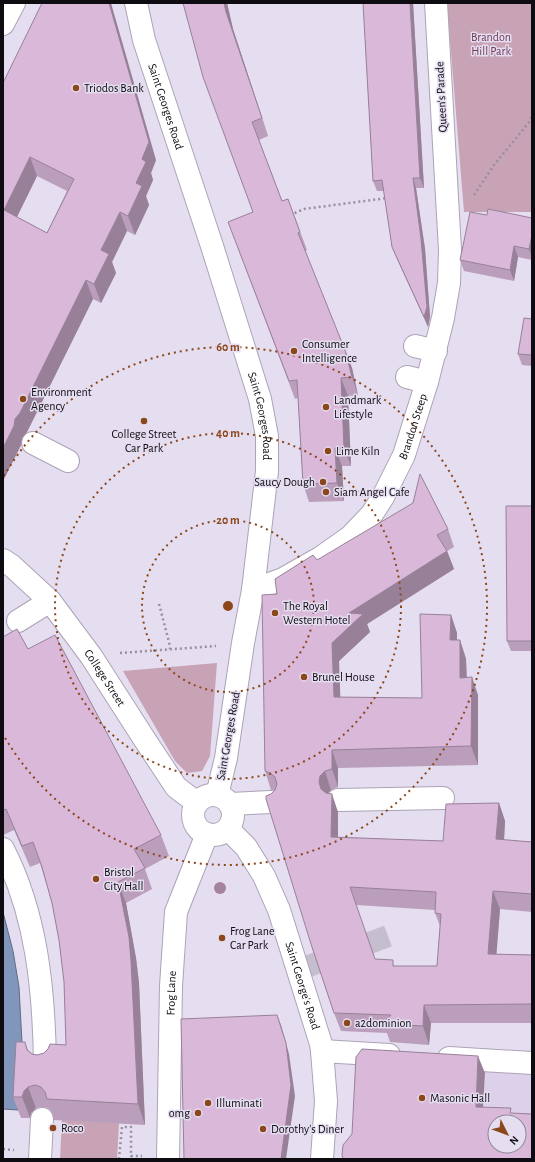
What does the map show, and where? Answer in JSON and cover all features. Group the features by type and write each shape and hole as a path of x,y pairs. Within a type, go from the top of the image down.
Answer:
{"street":[{"path":"3,24 14,3"},
{"name":"Saint Georges Road","path":"136,3 144,40 212,246 260,399 267,436 267,471 253,590 243,643 226,758 215,801"},
{"name":"Queen's Parade","path":"436,3 446,191"},
{"name":"Brandon Steep","path":"253,590 283,579 320,558 350,537 372,514 383,497 404,454 436,351 449,283 450,250 446,191"},
{"path":"415,346 436,351"},
{"path":"407,377 427,382"},
{"path":"33,443 68,461"},
{"name":"College Street","path":"3,560 12,566 50,601 92,656 176,787 215,801"},
{"path":"18,621 50,601"},
{"path":"338,800 443,798"},
{"path":"215,801 233,814 228,828 220,834 213,835 207,834 200,830 194,821 194,811 215,801 272,802"},
{"name":"Saint George's Road","path":"228,828 246,848 264,876 279,910 322,1051 326,1101 322,1159"},
{"name":"Frog Lane","path":"168,1159 178,986 176,912 207,834"},
{"path":"3,849 13,870 22,895 35,943 42,990 45,1026 45,1064"},
{"path":"322,1051 408,1056"},
{"path":"431,1057 532,1063"},
{"path":"40,1159 42,1119"}],"path":[{"path":"474,196 494,165 530,121 532,116"},
{"path":"283,218 304,209 394,197"},
{"path":"159,604 170,649"},
{"path":"92,656 243,643"},
{"path":"119,1159 122,1127 131,1127 131,1156 140,1156"}],"shaded area":[{"path":"479,1066 532,1068 532,1159 471,1159"}],"green space":[{"name":"Brandon Hill Park","path":"447,3 532,3 532,212 464,212"},
{"path":"217,663 210,756 202,771 187,773 175,761 123,671"},
{"path":"62,1120 119,1123 117,1159 60,1159"}],"water":[{"path":"3,912 13,951 19,987 23,1061 20,1062 18,1110 3,1109"}],"building":[{"path":"42,3 109,3 149,142 142,159 146,162 136,183 142,186 128,216 120,212 101,250 109,254 94,284 86,280 20,413 15,419 14,426 3,448 3,83","holes":["30,157 74,179 47,233 4,210"]},
{"path":"183,3 224,3 262,118 252,122 282,201 288,199 300,232 298,233 345,350 352,377 341,378 344,448 335,448 337,483 303,484 297,380 289,381 228,222 253,212 203,77"},
{"path":"363,3 410,3 420,178 413,178 421,239 427,307 424,317 392,247 382,180 373,181"},
{"path":"488,209 532,218 532,235 529,249 514,246 510,270 460,260 470,212 487,215"},
{"path":"524,318 532,319 532,355 518,354"},
{"path":"420,474 448,529 437,535 447,551 349,613 363,614 332,643 334,697 422,698 420,614 451,615 450,640 460,640 460,678 472,677 471,746 332,750 332,769 325,771 320,776 319,782 321,789 326,793 332,794 331,837 443,841 446,804 499,803 496,839 532,842 532,894 493,891 488,954 532,955 532,1004 424,1005 423,1026 383,1024 391,1015 334,1013 266,799 266,796 275,790 277,784 275,777 265,771 262,595 277,594 275,579 313,555 317,560 413,503","holes":["350,887 436,892 435,913 441,914 437,966 393,966 393,960 375,959"]},
{"path":"506,506 532,506 532,641 507,641"},
{"name":"Bristol City Hall","path":"17,629 28,649 55,635 161,835 134,849 145,868 118,882 129,937 138,1104 47,1099 45,1092 41,1087 35,1085 28,1087 24,1091 22,1097 13,1097 16,1042 25,1042 27,1050 32,1054 37,1055 44,1053 50,1044 66,1045 64,982 59,940 52,903 33,842 22,846 6,809 3,810 3,637"},
{"path":"277,1015 286,1043 291,1085 281,1159 184,1159 181,1019"},
{"name":"Masonic Hall","path":"362,1049 478,1056 476,1107 511,1108 510,1113 532,1114 532,1159 343,1159 343,1145 352,1134 356,1057"}],"tunnel":[{"path":"306,967 388,936"}],"place":[{"name":"Triodos Bank","path":"76,88"},
{"name":"Consumer Intelligence","path":"294,351"},
{"name":"Environment Agency","path":"23,399"},
{"name":"Landmark Lifestyle","path":"326,407"},
{"name":"College Street Car Park","path":"144,421"},
{"name":"Lime Kiln","path":"328,451"},
{"name":"Saucy Dough","path":"323,482"},
{"name":"Siam Angel Cafe","path":"326,492"},
{"name":"The Royal Western Hotel","path":"275,613"},
{"name":"Brunel House","path":"304,677"},
{"name":"Bristol City Hall","path":"96,879"},
{"name":"Frog Lane Car Park","path":"222,938"},
{"name":"a2dominion","path":"347,1023"},
{"name":"Masonic Hall","path":"422,1098"},
{"name":"Illuminati","path":"208,1103"},
{"name":"omg","path":"198,1113"},
{"name":"Roco","path":"53,1128"},
{"name":"Dorothy's Diner","path":"263,1129"}]}
